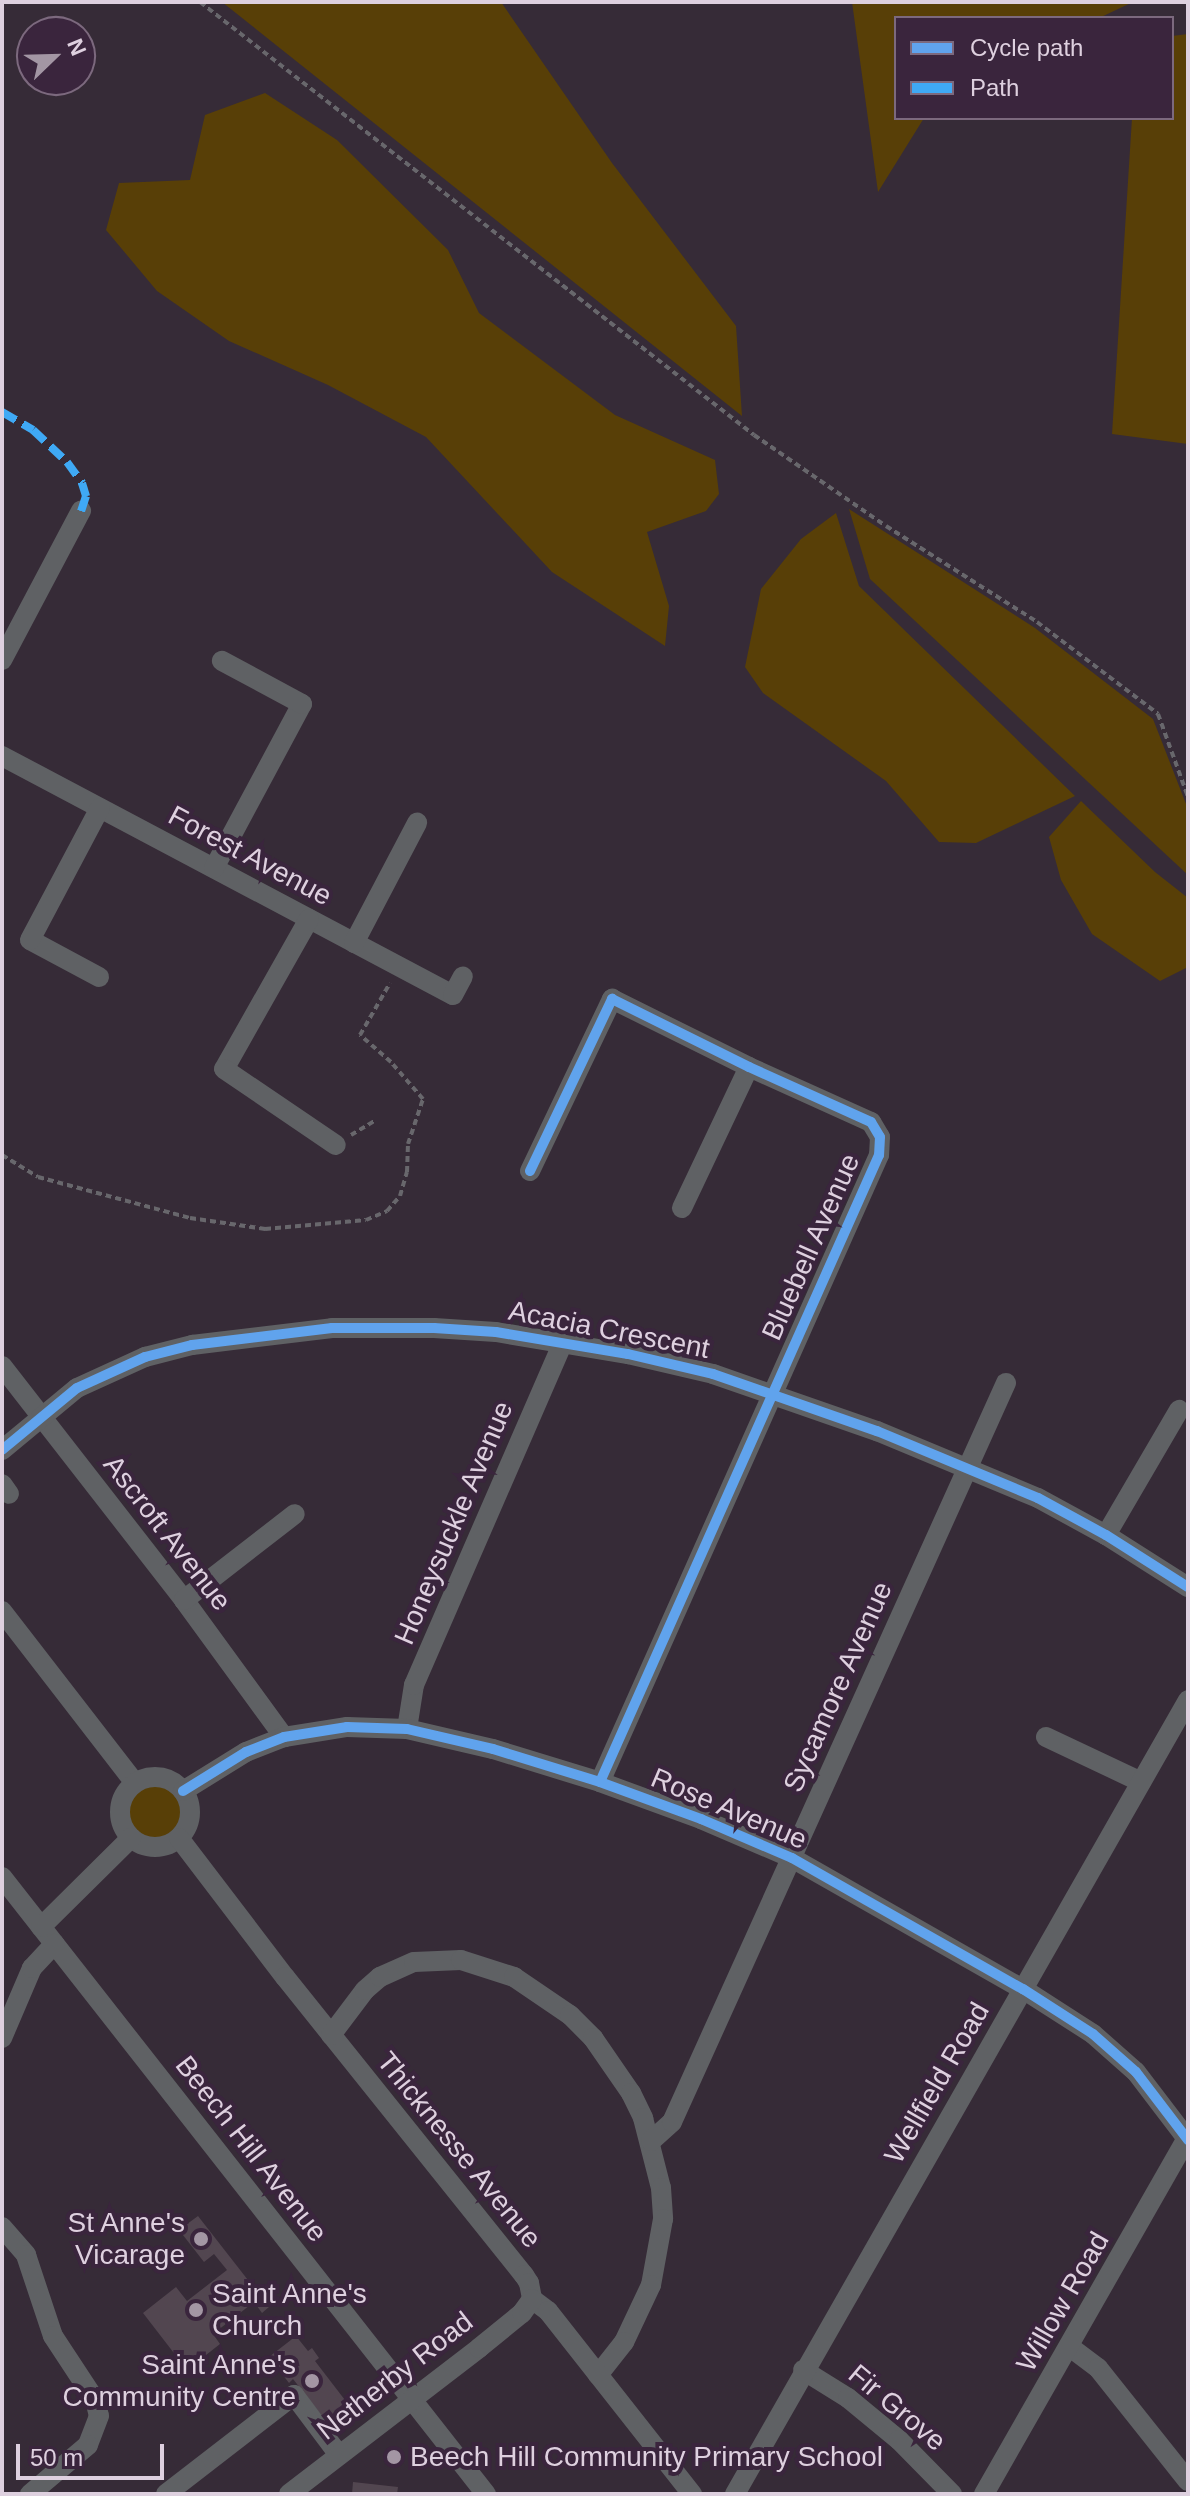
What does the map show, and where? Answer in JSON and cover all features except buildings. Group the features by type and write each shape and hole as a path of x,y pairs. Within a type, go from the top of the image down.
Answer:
{"street":[{"path":"2,660 81,511"},
{"path":"214,868 302,704 222,661"},
{"name":"Forest Avenue","path":"2,756 453,995 463,976"},
{"path":"99,977 30,940 100,808"},
{"path":"354,943 417,823"},
{"path":"309,919 224,1069 336,1145"},
{"name":"Bluebell Avenue","path":"530,1171 612,999 749,1067 871,1122 880,1137 879,1155 600,1782"},
{"path":"682,1208 749,1067"},
{"name":"Acacia Crescent","path":"2,1450 77,1388 145,1357 245,1337 332,1328 434,1328 563,1342 713,1374 968,1468 1038,1498 1106,1535 1188,1587"},
{"name":"Honeysuckle Avenue","path":"407,1729 414,1685 563,1342"},
{"name":"Ascroft Avenue","path":"2,1366 184,1600 284,1737"},
{"name":"Sycamore Avenue","path":"651,2141 672,2122 1006,1383"},
{"path":"1106,1535 1179,1410"},
{"path":"184,1600 295,1514"},
{"path":"2,1611 135,1783"},
{"name":"Wellfield Road","path":"735,2494 1188,1700"},
{"name":"Rose Avenue","path":"183,1791 246,1752 284,1737 347,1727 407,1729 493,1749 600,1782 701,1819 792,1858 1023,1989 1093,2034 1136,2072 1188,2139"},
{"path":"1046,1737 1141,1782"},
{"path":"154,1777 165,1779 183,1791 190,1811 179,1838 156,1847 131,1838 120,1813 126,1792 135,1783 154,1777"},
{"path":"41,1927 131,1838"},
{"name":"Thicknesse Avenue","path":"179,1838 331,2035 524,2275 532,2299 548,2311 692,2494"},
{"name":"Beech Hill Avenue","path":"2,1877 486,2494"},
{"path":"2,2038 32,1968 54,1944"},
{"path":"331,2035 365,1990 395,1969 437,1960 484,1965 543,1995 593,2038 631,2093 651,2141 661,2188 663,2219 651,2285 624,2342 598,2375"},
{"name":"Willow Road","path":"984,2494 1188,2139"},
{"path":"2,2227 26,2255 53,2336 98,2408 98,2424 88,2445 42,2490"},
{"name":"Netherby Road","path":"289,2494 522,2313 532,2299"},
{"path":"1070,2347 1098,2368 1188,2481"},
{"name":"Fir Grove","path":"803,2370 848,2398 899,2440 952,2494"},
{"path":"166,2494 294,2395 339,2455"}],"path":[{"path":"200,2 754,435 886,526 1037,622 1158,714 1188,797"},
{"path":"2,1155 38,1177 205,1220 265,1229 366,1220 387,1211 400,1196 407,1172 408,1144 423,1099 391,1062 360,1035 399,967"},
{"path":"336,1145 374,1121"}],"shaded area":[{"path":"222,2 501,2 612,163 736,326 742,416"},
{"path":"852,2 1133,2 1103,16 894,16 894,120 923,120 878,192"},
{"path":"1188,34 1188,444 1112,434 1132,120 1174,120 1174,36"},
{"path":"265,93 337,140 448,250 479,313 615,415 715,460 719,494 706,511 647,532 669,606 665,646 552,572 426,437 328,385 229,341 157,291 106,230 119,183 190,180 205,115"},
{"path":"849,509 1035,628 1153,719 1188,809 1188,875 870,579"},
{"path":"836,513 859,586 1075,796 976,843 939,842 886,781 763,693 745,667 761,589 801,539"},
{"path":"1081,801 1155,872 1188,898 1188,967 1160,981 1092,934 1061,880 1049,837"},
{"path":"155,1786 173,1794 181,1812 173,1830 155,1838 137,1830 129,1812 137,1794"}],"marked path":[{"path":"2,412 33,430 67,462 82,483 86,496 81,511"}],"cycle path":[{"path":"530,1171 612,999 749,1067 871,1122 880,1137 879,1155 600,1782"},
{"path":"2,1450 77,1388 145,1357 192,1345 332,1328 434,1328 496,1332 628,1354 713,1374 877,1431 1038,1498 1106,1535 1188,1587"},
{"path":"183,1791 246,1752 284,1737 347,1727 407,1729 493,1749 600,1782 701,1819 792,1858 1023,1989 1093,2034 1136,2072 1188,2140"}],"place":[{"name":"St Anne's Vicarage","path":"201,2239"},
{"name":"Saint Anne's Church","path":"196,2310"},
{"name":"Saint Anne's Community Centre","path":"312,2381"},
{"name":"Beech Hill Community Primary School","path":"394,2457"}]}
